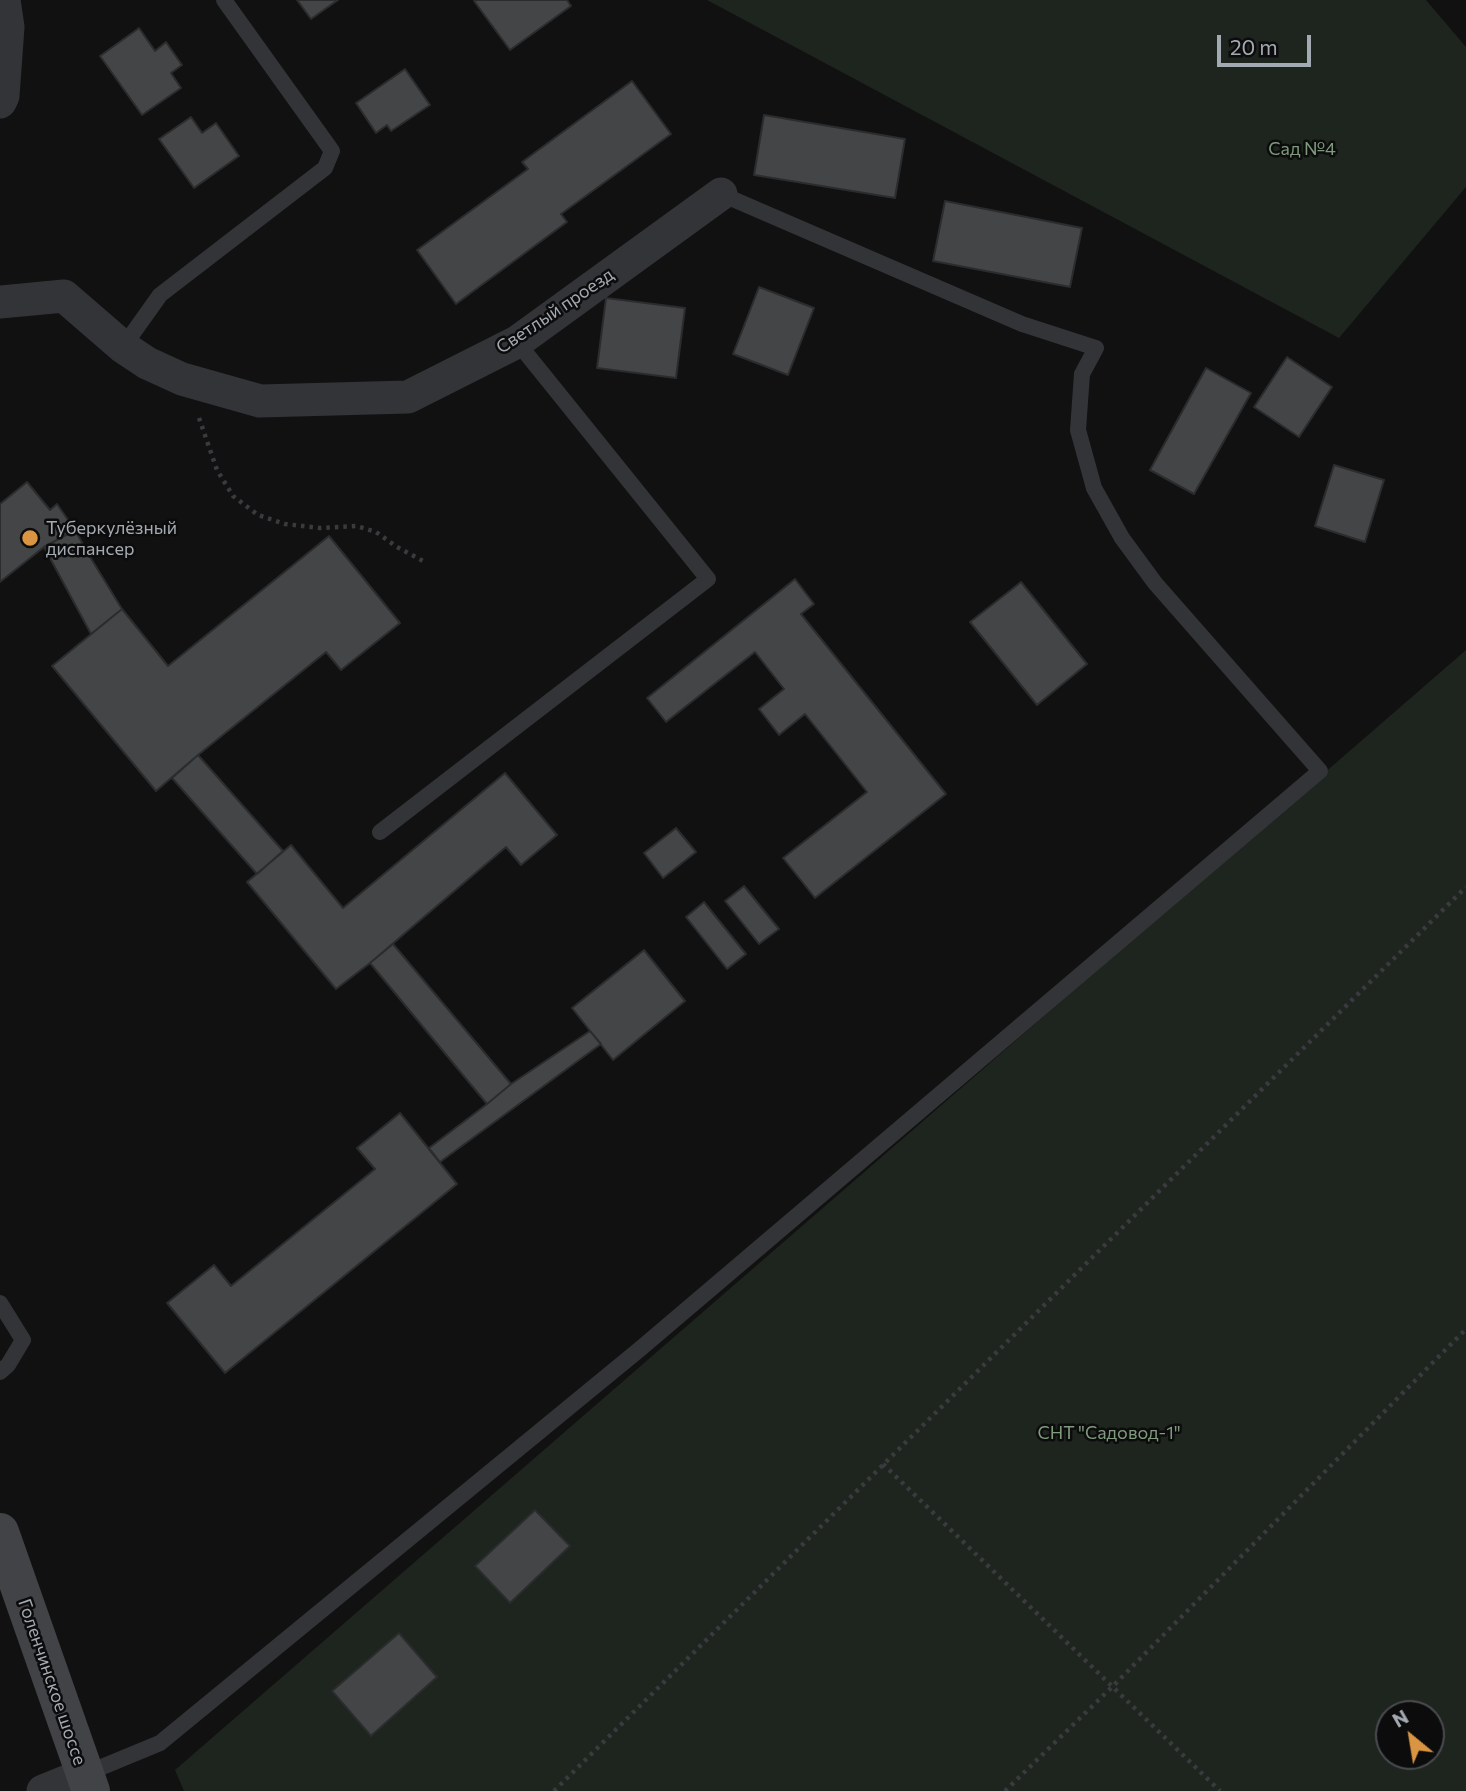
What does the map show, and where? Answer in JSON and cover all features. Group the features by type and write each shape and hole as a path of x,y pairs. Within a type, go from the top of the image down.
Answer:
{"street":[{"path":"0,102 3,96 8,27 4,0"},
{"name":"Светлый проезд","path":"0,302 64,296 122,347 147,363 182,379 260,401 408,397 517,342 721,194"},
{"name":"Голенчинское шоссе","path":"0,1532 88,1783"},
{"path":"43,1791 88,1783"}],"lane":[{"path":"122,347 160,295 326,168 332,151 224,0"},
{"name":"Светлый проезд","path":"88,1783 160,1743 640,1349 1320,771 1155,583 1122,538 1094,488 1078,430 1082,374 1096,348 1022,324 721,194"},
{"path":"380,832 708,579 517,342"},
{"path":"0,1303 23,1340 8,1366 0,1372"}],"path":[{"path":"182,379 217,471 233,496 258,515 285,524 320,528 356,526 376,532 423,561"},
{"path":"554,1791 1466,887"},
{"path":"1005,1791 1113,1686 1466,1329"},
{"path":"883,1464 1220,1791"}],"green space":[{"name":"Сад №4","path":"707,0 1426,0 1466,47 1466,187 1339,338"},
{"name":"СНТ \"Садовод-1\"","path":"1466,650 1466,1791 184,1791 175,1770"}],"building":[{"path":"297,0 338,0 311,19"},
{"path":"567,0 571,6 510,50 474,1"},
{"path":"139,28 155,51 166,42 182,65 171,73 181,88 142,115 100,56"},
{"path":"405,69 430,105 391,131 387,125 376,133 356,103"},
{"path":"632,81 671,134 561,214 567,222 456,304 417,250 528,169 522,162"},
{"path":"764,115 905,139 895,198 754,175"},
{"path":"191,117 202,133 216,123 239,156 194,188 159,139"},
{"path":"945,201 1082,228 1070,287 933,261"},
{"path":"759,287 814,308 788,375 733,354"},
{"path":"606,298 685,308 676,378 597,368"},
{"path":"1287,357 1332,387 1299,437 1254,407"},
{"path":"1206,368 1251,393 1194,494 1150,470"},
{"path":"1334,465 1384,480 1365,542 1315,526"},
{"name":"Туберкулёзный диспансер","path":"27,482 50,510 57,504 75,530 44,547 0,582 0,504"},
{"path":"75,530 122,609 91,634 44,547"},
{"path":"329,536 400,623 341,670 326,652 156,791 52,666 122,609 168,666"},
{"path":"795,579 814,604 801,614 946,794 815,898 783,858 867,792 805,714 779,735 759,709 784,689 755,652 666,722 647,698"},
{"path":"1021,582 1087,664 1037,705 970,622"},
{"path":"198,755 283,851 257,874 172,778"},
{"path":"505,773 557,835 521,865 506,847 336,989 247,882 291,845 343,908"},
{"path":"676,828 696,852 663,878 644,853"},
{"path":"744,886 779,929 759,944 725,901"},
{"path":"704,902 746,954 727,969 686,917"},
{"path":"393,944 511,1084 487,1104 370,963"},
{"path":"644,950 685,1001 613,1060 572,1008"},
{"path":"590,1031 601,1044 440,1162 429,1148 511,1084"},
{"path":"400,1113 457,1184 225,1373 167,1303 214,1265 231,1286 375,1169 357,1148"},
{"path":"535,1510 570,1546 510,1603 475,1566"},
{"path":"399,1633 437,1677 371,1736 332,1691"}],"place":[{"name":"Туберкулёзный диспансер","path":"30,538"}]}
